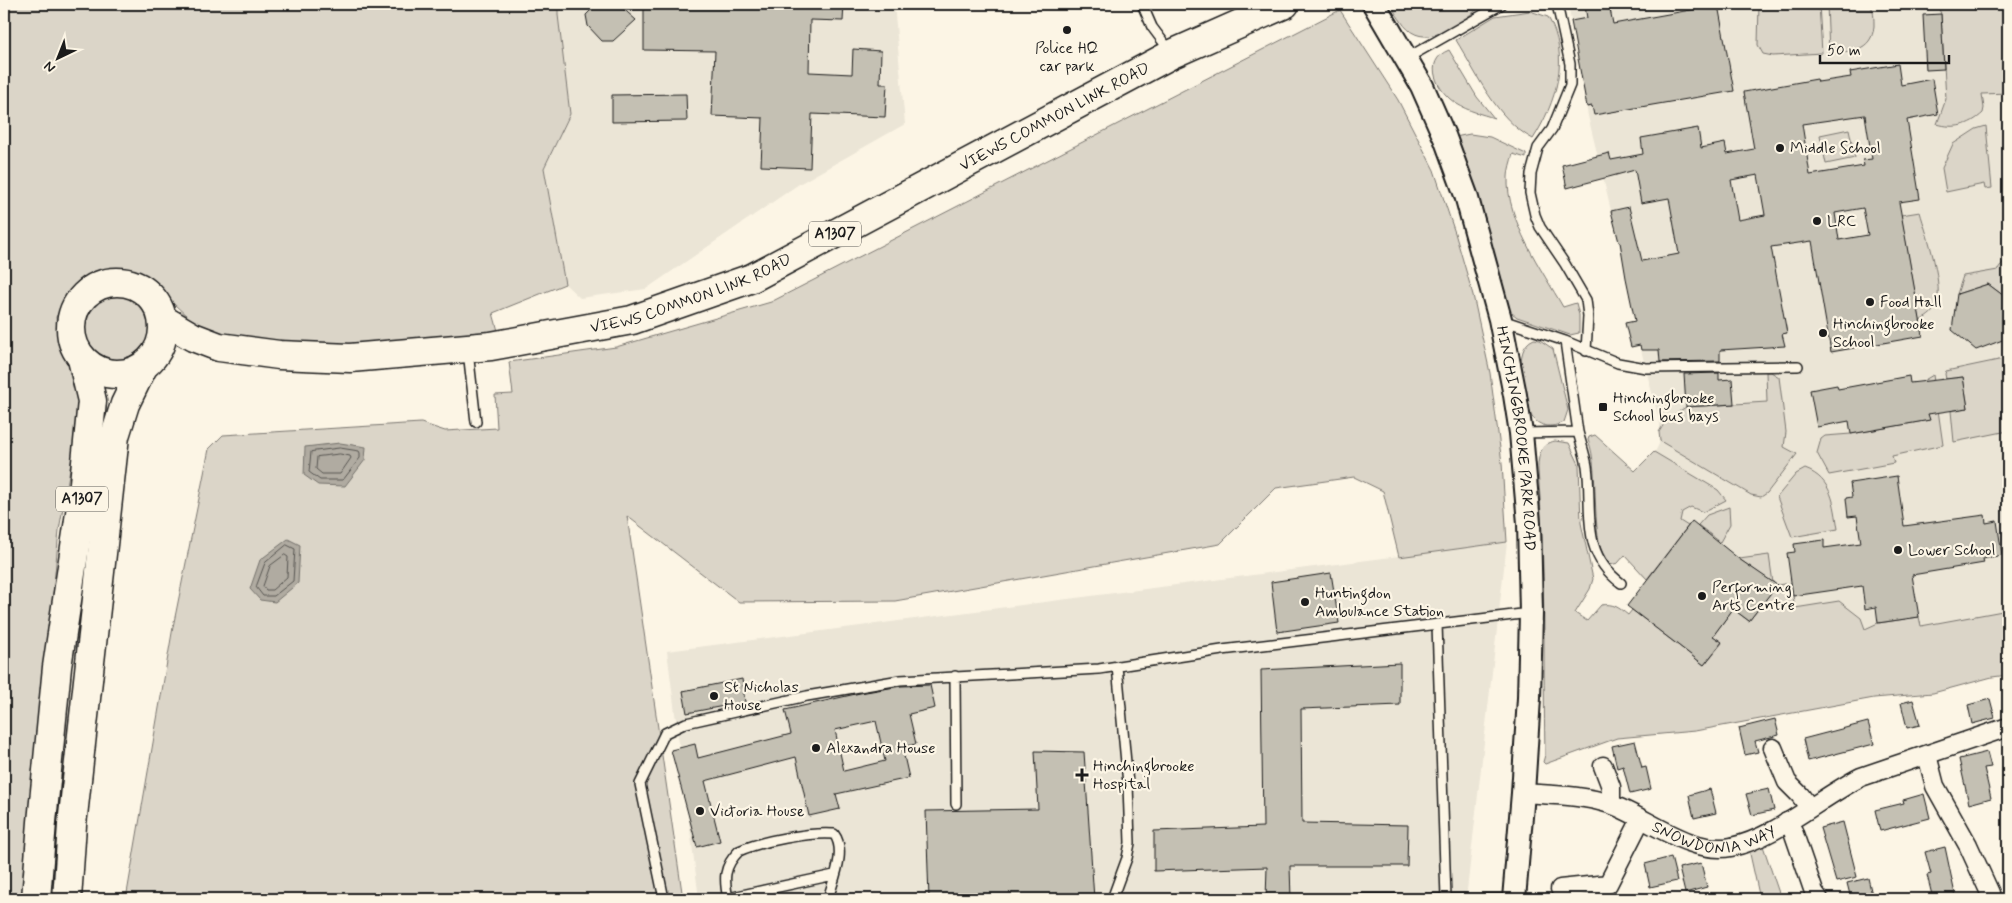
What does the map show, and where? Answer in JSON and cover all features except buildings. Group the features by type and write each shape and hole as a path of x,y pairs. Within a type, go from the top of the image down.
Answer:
{"main road":[{"name":"VIEWS COMMON LINK ROAD","path":"164,320 193,337 219,348 279,355 350,358 468,348 632,320 752,278 1172,54 1285,4"},
{"path":"120,281 135,285 148,293 158,305 164,320 162,340 148,363 131,373 118,375 105,373 93,368 82,359 74,346 70,330 72,315 79,301 90,290 104,283 120,281"},
{"name":"VIEWS COMMON LINK ROAD","path":"148,363 219,348"},
{"name":"A1307","path":"36,899 57,667 84,493 92,401 82,359"},
{"name":"A1307","path":"67,899 72,825 115,436 125,404 148,363"}],"street":[{"name":"HINCHINGBROOKE PARK ROAD","path":"1379,7 1422,86 1445,138 1466,195 1500,319 1521,433 1529,523 1531,613 1529,698 1514,899"},
{"name":"SNOWDONIA WAY","path":"1523,793 1589,799 1611,804 1686,840 1709,847 1730,847 1750,841 1787,822 1861,777 2008,727"},
{"path":"1773,748 1787,782 1810,807"},
{"path":"1926,755 1935,786 1968,845 1990,893"},
{"path":"1603,766 1611,787 1611,804"},
{"name":"SNOWDONIA WAY","path":"1560,889 1608,884 1641,819"},
{"name":"SNOWDONIA WAY","path":"1787,822 1793,831 1814,892 1819,899"}],"lane":[{"path":"1142,4 1152,27 1172,54"},
{"path":"1407,58 1502,4"},
{"path":"1556,4 1570,64 1570,85 1552,130 1538,148 1531,174 1530,193 1540,227 1566,264 1586,300 1588,316 1586,351"},
{"path":"1500,319 1564,341 1618,364 1646,368 1798,366"},
{"path":"1564,341 1578,432 1587,465 1589,528 1601,563 1609,575 1621,583"},
{"path":"468,348 476,422"},
{"path":"1521,433 1578,432"},
{"path":"664,899 640,784 665,733 686,723 807,696 900,680 1099,669 1222,650 1531,613"},
{"path":"1438,624 1446,898"},
{"path":"1112,899 1127,858 1130,844 1128,784 1117,666"},
{"path":"955,676 956,804"},
{"path":"828,899 839,861 838,839 834,834 801,836 745,848 733,857 724,877 728,899 834,875"},
{"path":"1358,899 1514,899"}],"shaded area":[{"path":"4,4 558,4 570,114 544,168 565,284 493,313 500,338 347,348 214,333 190,319 143,275 121,269 91,273 70,292 56,317 58,344 83,396 59,530 25,899 4,899"},
{"path":"558,4 894,4 905,124 799,184 646,289 580,298 565,284 544,168 570,114"},
{"path":"1393,4 1484,4 1450,28 1433,35 1424,36 1408,29 1395,13"},
{"name":"Hinchingbrooke School","path":"1601,4 2008,4 2008,619 1704,665 1627,606 1647,579 1641,575 1635,471 1656,450 1659,444 1660,424 1641,350 1624,264 1588,116 1569,8"},
{"path":"1759,4 1819,4 1822,53 1773,56 1763,54 1758,45"},
{"path":"1827,4 1870,4 1874,17 1874,26 1869,41 1864,46 1852,51 1829,53"},
{"path":"1937,4 2008,4 2008,93 1982,94 1983,113 1967,124 1949,126 1937,124 1946,99 1941,14"},
{"path":"1340,10 1398,100 1434,170 1455,233 1473,295 1490,373 1502,463 1507,542 1399,557 1383,491 1354,477 1276,488 1220,544 895,601 739,602 627,516 683,899 126,899 173,627 209,449 223,435 421,423 445,431 497,428 495,395 513,394 509,362 616,347 771,302"},
{"path":"1530,11 1548,17 1559,47 1558,79 1554,95 1533,139 1508,120 1498,108 1488,95 1456,40 1495,16"},
{"path":"1449,50 1477,97 1494,118 1457,104 1450,99 1439,85 1435,77 1434,69 1436,62 1441,55"},
{"path":"1986,126 1992,188 1985,189 1984,184 1946,192 1942,168 1953,144 1976,129"},
{"path":"1849,129 1855,158 1826,164 1820,135"},
{"path":"1470,134 1490,137 1526,154 1526,158 1513,154 1510,166 1508,177 1509,193 1513,210 1527,244 1563,307 1576,303 1579,315 1579,333 1570,335 1517,317 1508,310 1455,137"},
{"path":"1920,212 1937,274 1938,299 1935,308 1920,321 1901,215"},
{"path":"2008,255 2008,299 1988,284 1957,294 1963,276 1998,270"},
{"path":"117,290 131,293 144,301 152,314 155,328 152,342 144,355 131,363 117,366 103,363 90,355 82,342 79,328 82,314 90,301 103,293"},
{"path":"1534,339 1540,340 1553,349 1568,410 1564,422 1554,426 1545,426 1537,422 1530,414 1521,362 1527,344"},
{"path":"2008,358 2008,431 1954,442 1951,411 1968,408 1963,377 1946,379 1946,371"},
{"path":"1766,372 1771,372 1779,377 1786,432 1784,447 1797,454 1767,493 1761,497 1751,495 1660,441 1659,432 1667,419 1686,407 1767,402"},
{"path":"1933,375 1943,445 1892,456 1894,463 1829,475 1817,453 1821,439 1825,436 1851,434 1929,420 1923,381"},
{"path":"1595,435 1635,471 1654,452 1718,490 1726,500 1703,512 1691,507 1682,512 1680,521 1688,526 1647,579 1625,555 1618,563 1610,565 1603,556 1597,525 1592,453 1588,440 1589,437"},
{"path":"1555,441 1569,443 1579,464 1581,523 1593,579 1590,589 1575,613 1587,621 1601,605 1613,605 1628,615 1632,610 1704,665 1722,643 1713,636 1733,609 1749,621 1777,585 1791,583 1795,608 1839,601 1861,618 1865,629 1878,623 1919,617 1921,626 2008,610 2008,675 1992,677 1933,693 1874,698 1695,731 1617,738 1545,764 1543,762 1545,755 1543,577 1538,465 1539,455 1543,448"},
{"path":"1805,469 1814,473 1827,486 1833,502 1838,529 1792,537 1777,497 1796,474"},
{"path":"1729,507 1730,524 1720,542 1698,525 1707,515"},
{"name":"Hinchingbrooke Hospital","path":"1507,542 1466,899 699,899 667,651"},
{"path":"1769,555 1773,583 1739,559"},
{"path":"1761,840 1781,899 1760,899 1748,845"}],"water":[{"path":"340,443 366,447 365,460 345,486 318,485 304,475 305,447"},
{"path":"288,539 300,545 298,583 275,602 260,600 250,589 260,560"}],"place":[{"name":"Police HQ car park","path":"1067,30"},
{"name":"Middle School","path":"1780,148"},
{"name":"LRC","path":"1817,221"},
{"name":"Food Hall","path":"1870,302"},
{"name":"Hinchingbrooke School","path":"1823,333"},
{"name":"Hinchingbrooke School bus bays","path":"1603,407"},
{"name":"Lower School","path":"1898,550"},
{"name":"Performing Arts Centre","path":"1702,596"},
{"name":"Huntingdon Ambulance Station","path":"1305,602"},
{"name":"St Nicholas House","path":"714,696"},
{"name":"Alexandra House","path":"816,748"},
{"name":"Hinchingbrooke Hospital","path":"1082,775"},
{"name":"Victoria House","path":"700,811"}]}
